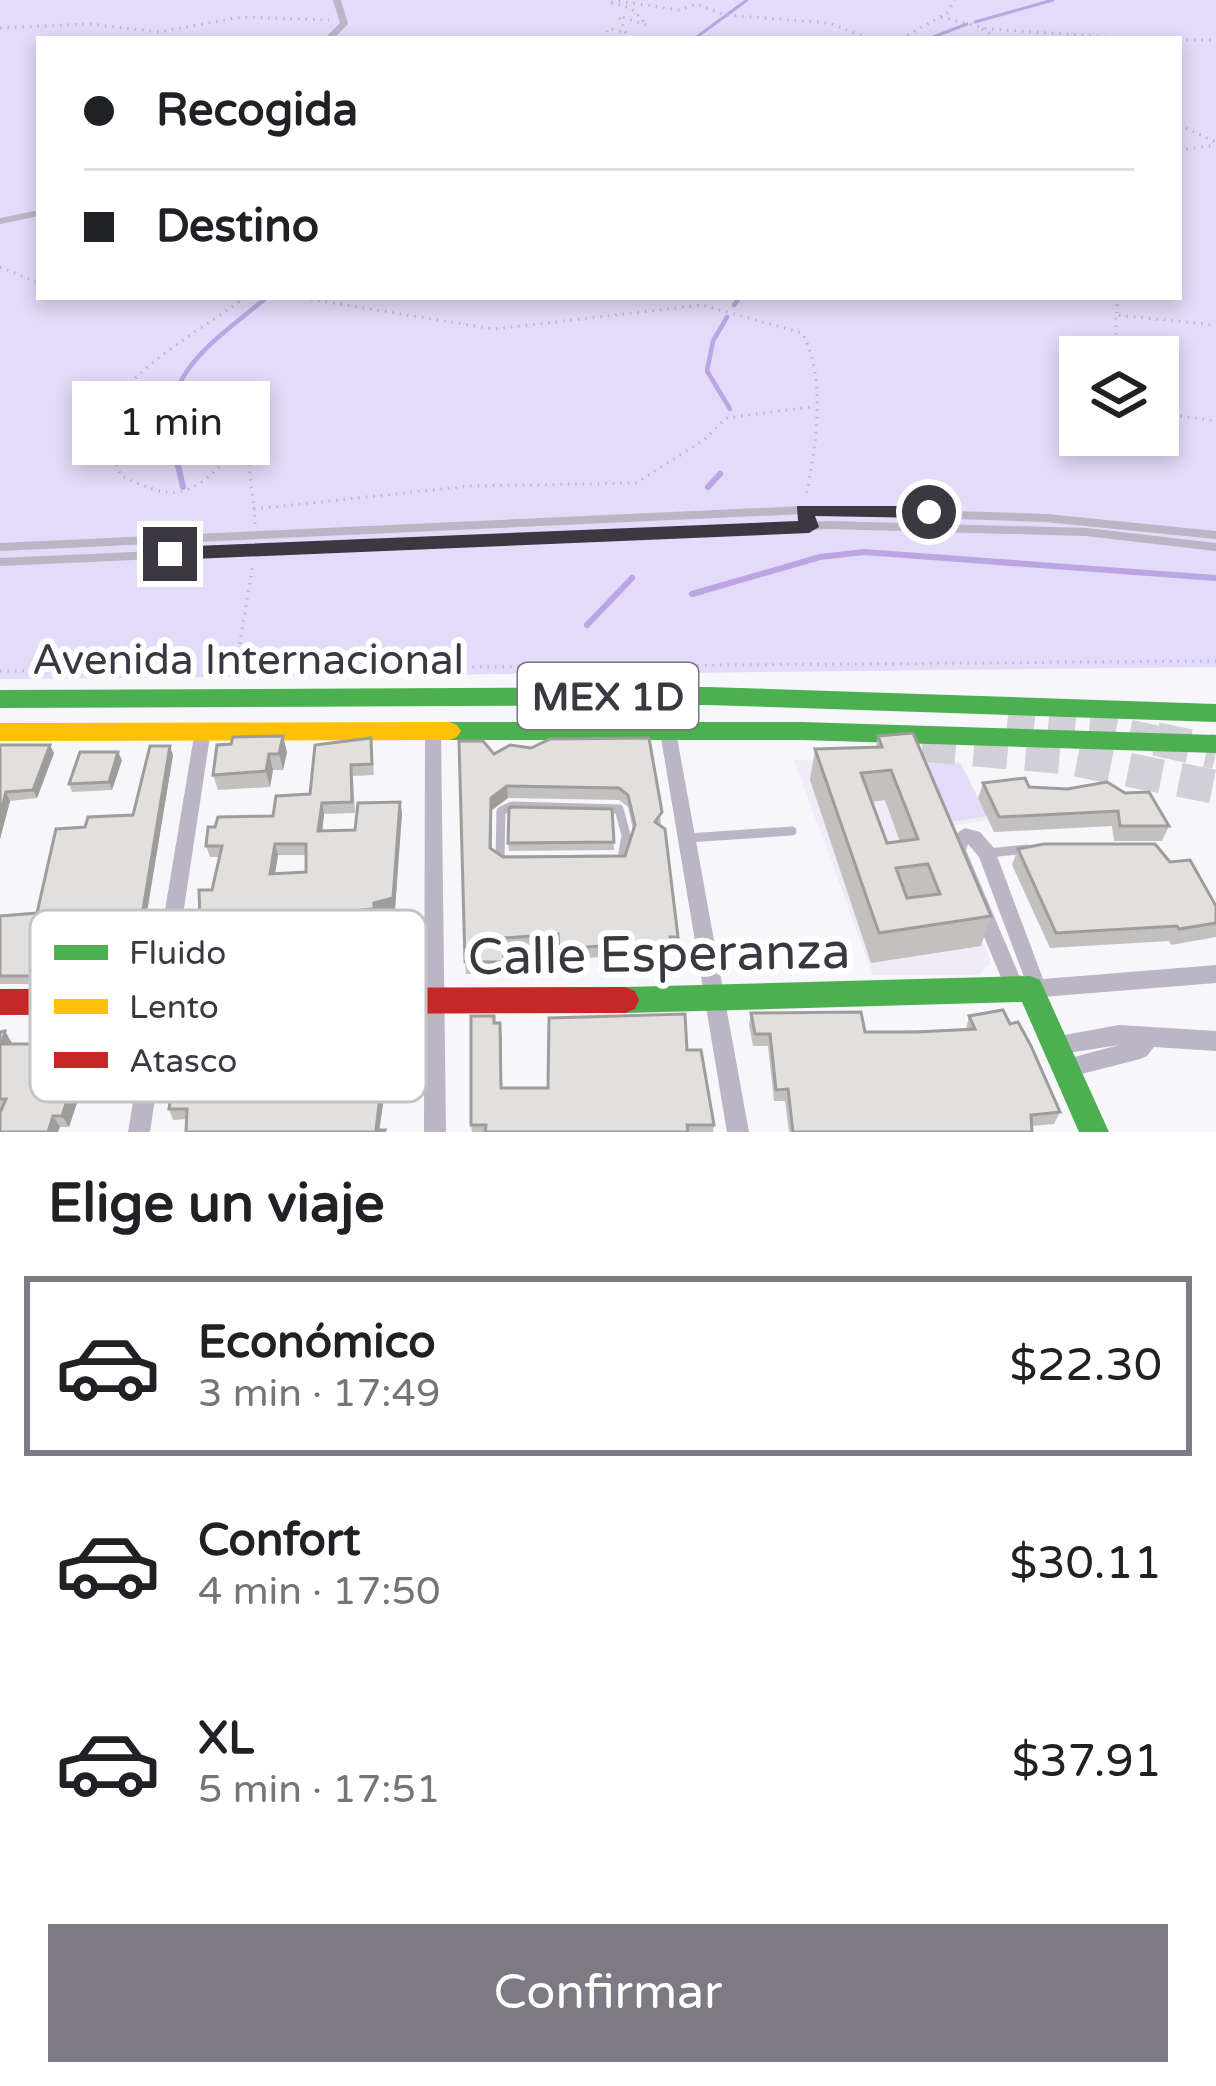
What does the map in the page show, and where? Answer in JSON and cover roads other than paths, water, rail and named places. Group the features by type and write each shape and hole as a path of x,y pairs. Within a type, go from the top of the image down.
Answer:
{"main road":[{"name":"Avenida Internacional","path":"0,699 709,696 1216,713"},
{"name":"Avenida Internacional","path":"0,732 920,733 1216,744"},
{"name":"Calle Esperanza","path":"426,1000 712,1000 1030,989"},
{"path":"1030,989 1094,1132"},
{"name":"Calle Esperanza","path":"0,1002 30,1002"}],"street":[{"path":"331,36 344,25 337,0"},
{"path":"0,220 36,214"},
{"path":"174,910 203,730"},
{"path":"433,730 435,1132"},
{"path":"668,732 738,1132"},
{"path":"1030,989 1034,977 987,853 974,837 957,842 1012,982 1030,989 1216,974"},
{"path":"1055,1046 1104,1035 1216,1041"},
{"path":"1066,1068 1140,1049 1148,1039"},
{"path":"139,1132 144,1102"}],"lane":[{"path":"803,510 809,527"},
{"path":"0,547 803,510 1046,518 1216,535"},
{"path":"0,562 926,525 1063,531 1216,547"},
{"path":"512,806 611,806 619,809 631,834 622,859 616,861 522,862 500,857 502,811 512,806"},
{"path":"663,832 793,831"},
{"path":"987,853 1050,850"}],"waterway":[{"path":"698,36 747,0"},
{"path":"975,22 1053,0"},
{"path":"936,36 967,24"},
{"path":"171,434 171,411 187,372 216,339 263,300"},
{"path":"734,305 738,300"},
{"path":"727,317 713,341 707,371 730,409"},
{"path":"170,431 183,487"},
{"path":"708,487 720,474"},
{"path":"692,594 820,557 864,552 1216,578"},
{"path":"587,625 632,578"},
{"path":"548,687 549,673"}],"tunnel":[{"path":"1008,716 1093,725 1170,742"},
{"path":"1156,739 1216,752"},
{"path":"922,745 1063,757 1216,787"}]}
